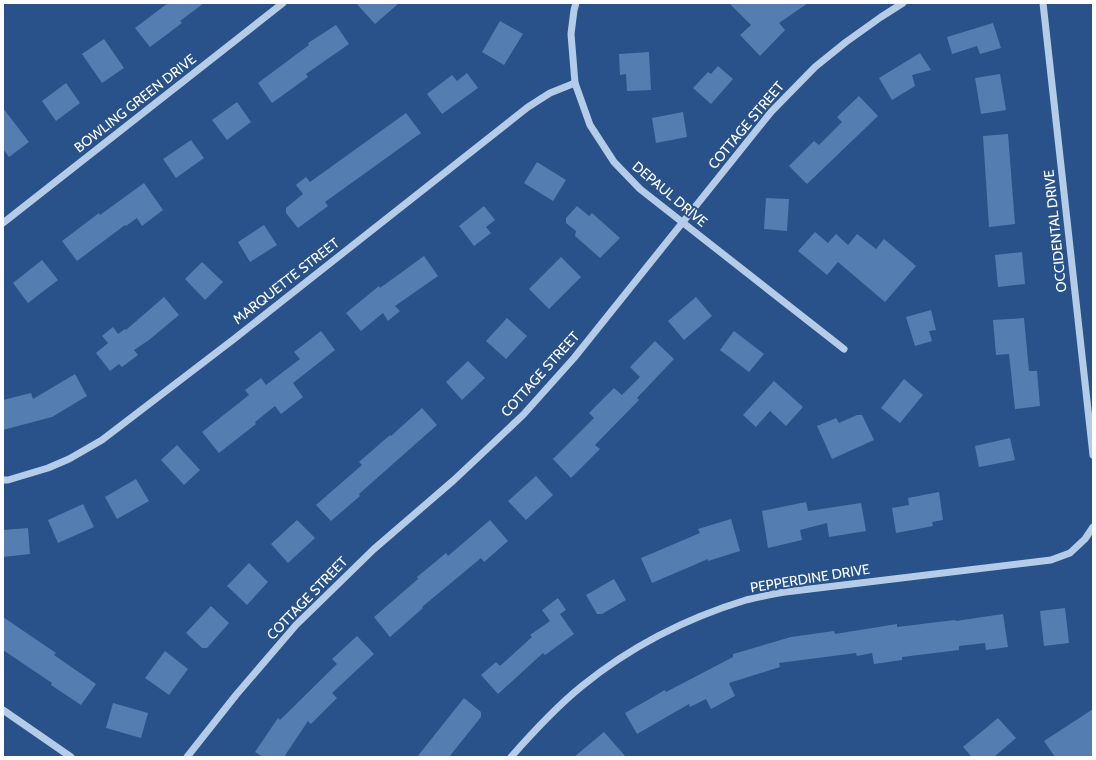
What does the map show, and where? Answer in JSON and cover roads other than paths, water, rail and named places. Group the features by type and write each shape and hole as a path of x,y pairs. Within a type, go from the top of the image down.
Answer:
{"street":[{"name":"BOWLING GREEN DRIVE","path":"3,223 283,3"},
{"name":"DEPAUL DRIVE","path":"576,3 571,34 575,83 590,125 614,162 640,189 844,350"},
{"name":"COTTAGE STREET","path":"187,757 236,695 296,625 374,549 454,480 523,415 574,358 771,112 816,67 846,42 903,3"},
{"name":"OCCIDENTAL DRIVE","path":"1043,3 1093,455"},
{"name":"MARQUETTE STREET","path":"3,480 8,480 48,468 69,459 102,440 234,339 528,107 550,92 575,83"},
{"name":"PEPPERDINE DRIVE","path":"511,757 542,723 596,675 625,655 670,630 719,609 748,600 785,592 1051,560 1070,553 1085,540 1093,527"},
{"path":"3,710 71,757"}]}
